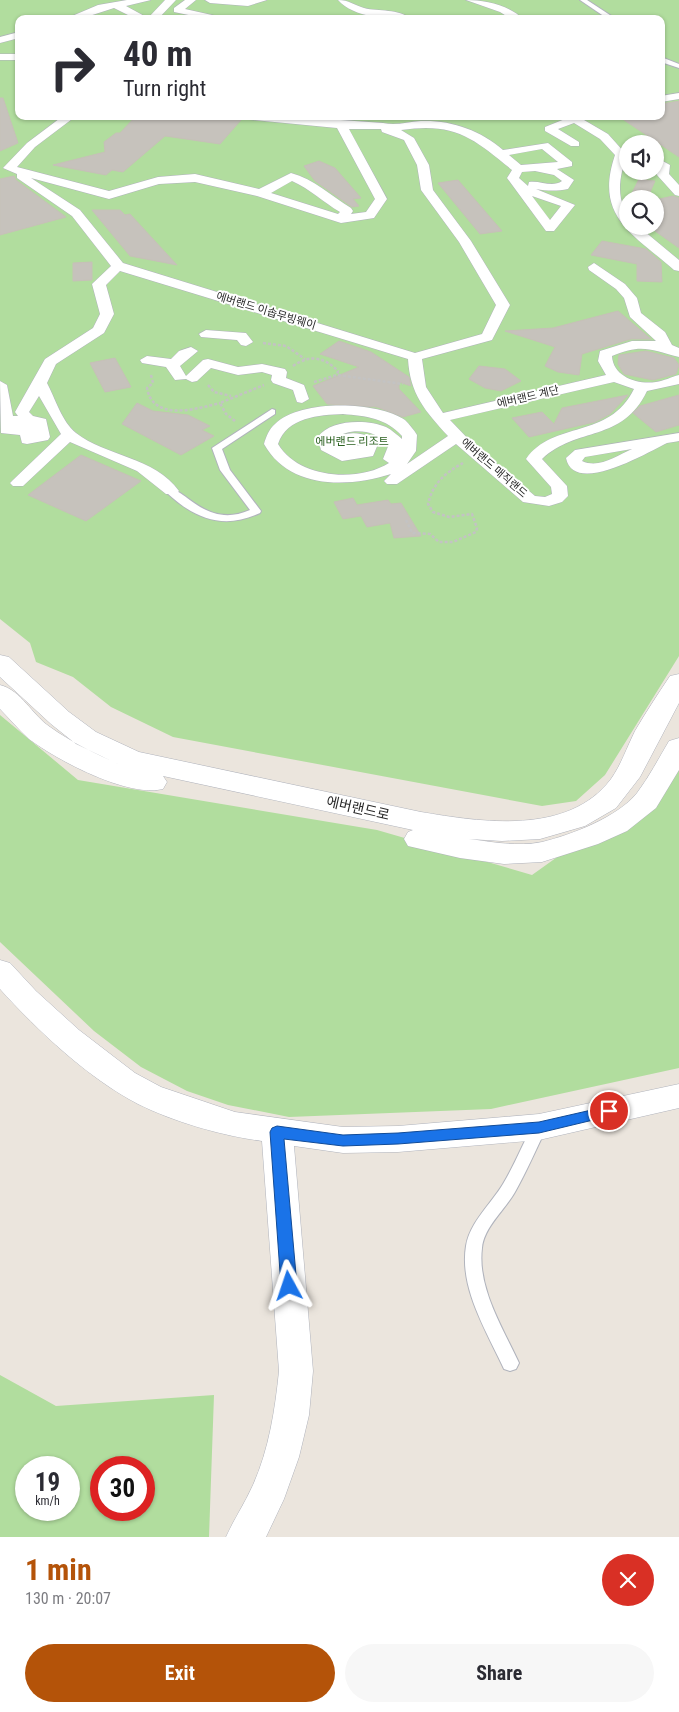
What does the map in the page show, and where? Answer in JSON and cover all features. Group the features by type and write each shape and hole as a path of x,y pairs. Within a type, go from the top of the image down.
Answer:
{"street":[{"path":"78,15 88,10 146,0"},
{"path":"156,15 171,0"},
{"path":"191,0 177,10 204,15"},
{"path":"210,0 248,3 262,0"},
{"path":"343,0 352,8 364,13 378,15"},
{"path":"471,0 503,10 511,15"},
{"path":"116,5 136,15"},
{"path":"0,40 15,36"},
{"path":"0,57 15,56"},
{"path":"665,98 679,96"},
{"path":"5,167 65,120"},
{"path":"287,120 340,125 383,126 408,138 422,165 427,190 465,241 503,305 487,337 415,357"},
{"path":"548,148 578,148 549,129 570,120"},
{"path":"574,120 599,133 619,150"},
{"path":"348,137 411,123 448,126 476,136 529,175 525,181 536,187 564,186 568,180 557,172 539,170"},
{"path":"84,209 110,195 158,181 195,178 261,193 293,205 341,218 370,215 381,199 340,125"},
{"path":"499,154 544,145 568,164 521,169 513,178 519,187"},
{"path":"5,167 110,195"},
{"path":"0,385 6,421 27,425 22,412 40,383 50,362 98,330 107,314 99,284 118,266 84,209 5,167"},
{"path":"619,173 613,193 619,210"},
{"path":"664,176 676,190"},
{"path":"261,193 291,177 314,186 324,197 347,211 341,218"},
{"path":"641,235 679,267"},
{"name":"에버랜드 이솝무빙웨이","path":"118,266 415,357"},
{"path":"594,267 617,282 630,294 634,303 635,314 660,335 666,347"},
{"path":"206,334 241,336 243,347 262,359 262,368"},
{"path":"679,353 651,343 634,344 605,354 604,361 615,377 642,387 664,385 679,379"},
{"path":"180,378 184,354 191,351"},
{"name":"에버랜드 매직랜드","path":"415,357 418,386 429,406 457,436 528,499 540,503 552,502 560,496 559,486 534,459 543,448 614,420 627,412 642,387"},
{"path":"146,360 168,361 180,378"},
{"path":"180,378 208,364 238,371 262,368 280,372 278,380 299,388 302,399"},
{"name":"에버랜드 계단","path":"441,418 615,377"},
{"path":"40,383 61,424 69,435 80,442 142,468 171,491"},
{"path":"355,410 376,413 401,425 410,435 408,451 400,462 385,472 344,479 306,473 289,466 277,456 271,444 274,434 282,425 296,416 316,412 355,410"},
{"path":"360,466 380,455 386,447 375,435 342,436 340,444 344,439 359,438 371,444 368,453 342,456 326,447 324,437 335,429 367,427 380,429 397,443 390,459"},
{"path":"18,483 69,435"},
{"path":"387,484 457,436"},
{"path":"660,442 679,437"},
{"path":"315,452 334,464 368,466 408,451"},
{"name":"에버랜드로","path":"0,664 60,718 86,738 132,760 439,826 499,832 544,828 584,816 607,800 627,776 649,731 679,682"},
{"name":"에버랜드로","path":"0,693 38,732 72,754 116,774 451,846 504,854 542,852 617,824 646,801 679,748"},
{"path":"0,971 26,999 69,1038 124,1081 150,1096 209,1118 277,1132 343,1140 398,1139 539,1127 679,1096"},
{"path":"245,1537 268,1493 290,1426 295,1397 296,1371 277,1132"}],"lane":[{"path":"583,0 607,15"},
{"path":"665,61 679,66"},
{"path":"171,491 184,504 202,514 228,519 247,516 256,511 226,470 217,448 272,412"},
{"path":"510,1363 483,1304 476,1273 474,1247 484,1225 505,1196 539,1127"}],"path":[{"path":"296,375 293,366 298,362 317,357 329,361 338,371 337,375"},
{"path":"246,430 226,414 220,403 256,387 296,375 315,382"},
{"path":"302,399 308,397 310,384 337,375 354,380 418,386"},
{"path":"406,520 412,533 430,534 439,542 453,542 476,532 477,528 472,514 449,517 433,512 428,504 434,483 447,470 479,456"}],"green space":[{"name":"에버랜드 리조트","path":"0,0 679,0 679,656 605,775 576,801 542,806 173,737 111,707 73,677 36,662 30,643 0,619"},
{"path":"0,715 78,780 377,830 532,875 654,788 679,760 679,1068 491,1109 289,1117 228,1105 187,1091 141,1067 94,1031 0,942"},
{"path":"0,1375 56,1406 214,1395 209,1537 0,1537"}],"building":[{"path":"0,98 3,98 18,143 0,151"},
{"path":"679,101 679,157 664,147 664,135 646,135 624,120 665,120 665,103"},
{"path":"132,120 241,120 220,144 165,136 123,172 112,170 106,175 53,165 105,152 104,142 116,133 120,133"},
{"path":"319,161 335,168 361,198 353,199 359,206 352,207 315,181 304,166"},
{"path":"14,176 16,180 66,217 0,235 0,179"},
{"path":"458,180 502,231 480,234 438,183"},
{"path":"638,180 655,181 651,190 634,190"},
{"path":"673,196 679,198 679,248 661,235 664,235 664,198"},
{"path":"92,210 120,210 125,215 130,214 177,265 130,256"},
{"path":"602,241 646,249 661,262 662,282 637,281 637,264 591,255"},
{"path":"92,262 92,280 73,281 73,263"},
{"path":"618,311 651,339 631,339 582,354 579,375 558,372 545,366 555,347 505,331 553,328"},
{"path":"339,341 371,352 409,377 411,386 399,382 399,389 421,412 403,417 377,407 327,404 313,386 359,367 320,354"},
{"path":"646,351 674,358 679,365 676,374 653,380 624,374 618,364 619,355"},
{"path":"115,358 131,387 105,392 90,363"},
{"path":"479,366 505,369 521,381 501,391 485,388 469,379"},
{"path":"628,395 610,414 595,422 529,437 512,418 542,412 554,424 562,408"},
{"path":"679,395 679,425 656,432 633,413 640,406"},
{"path":"137,403 153,411 188,415 210,426 202,430 214,436 181,455 122,424"},
{"path":"81,455 141,481 86,521 28,495"},
{"path":"353,498 357,505 388,500 391,504 401,503 421,536 394,538 390,523 367,527 361,516 343,519 334,502"}],"route":[{"path":"289,1286 277,1132 343,1140 398,1139 539,1127 609,1111"}]}
